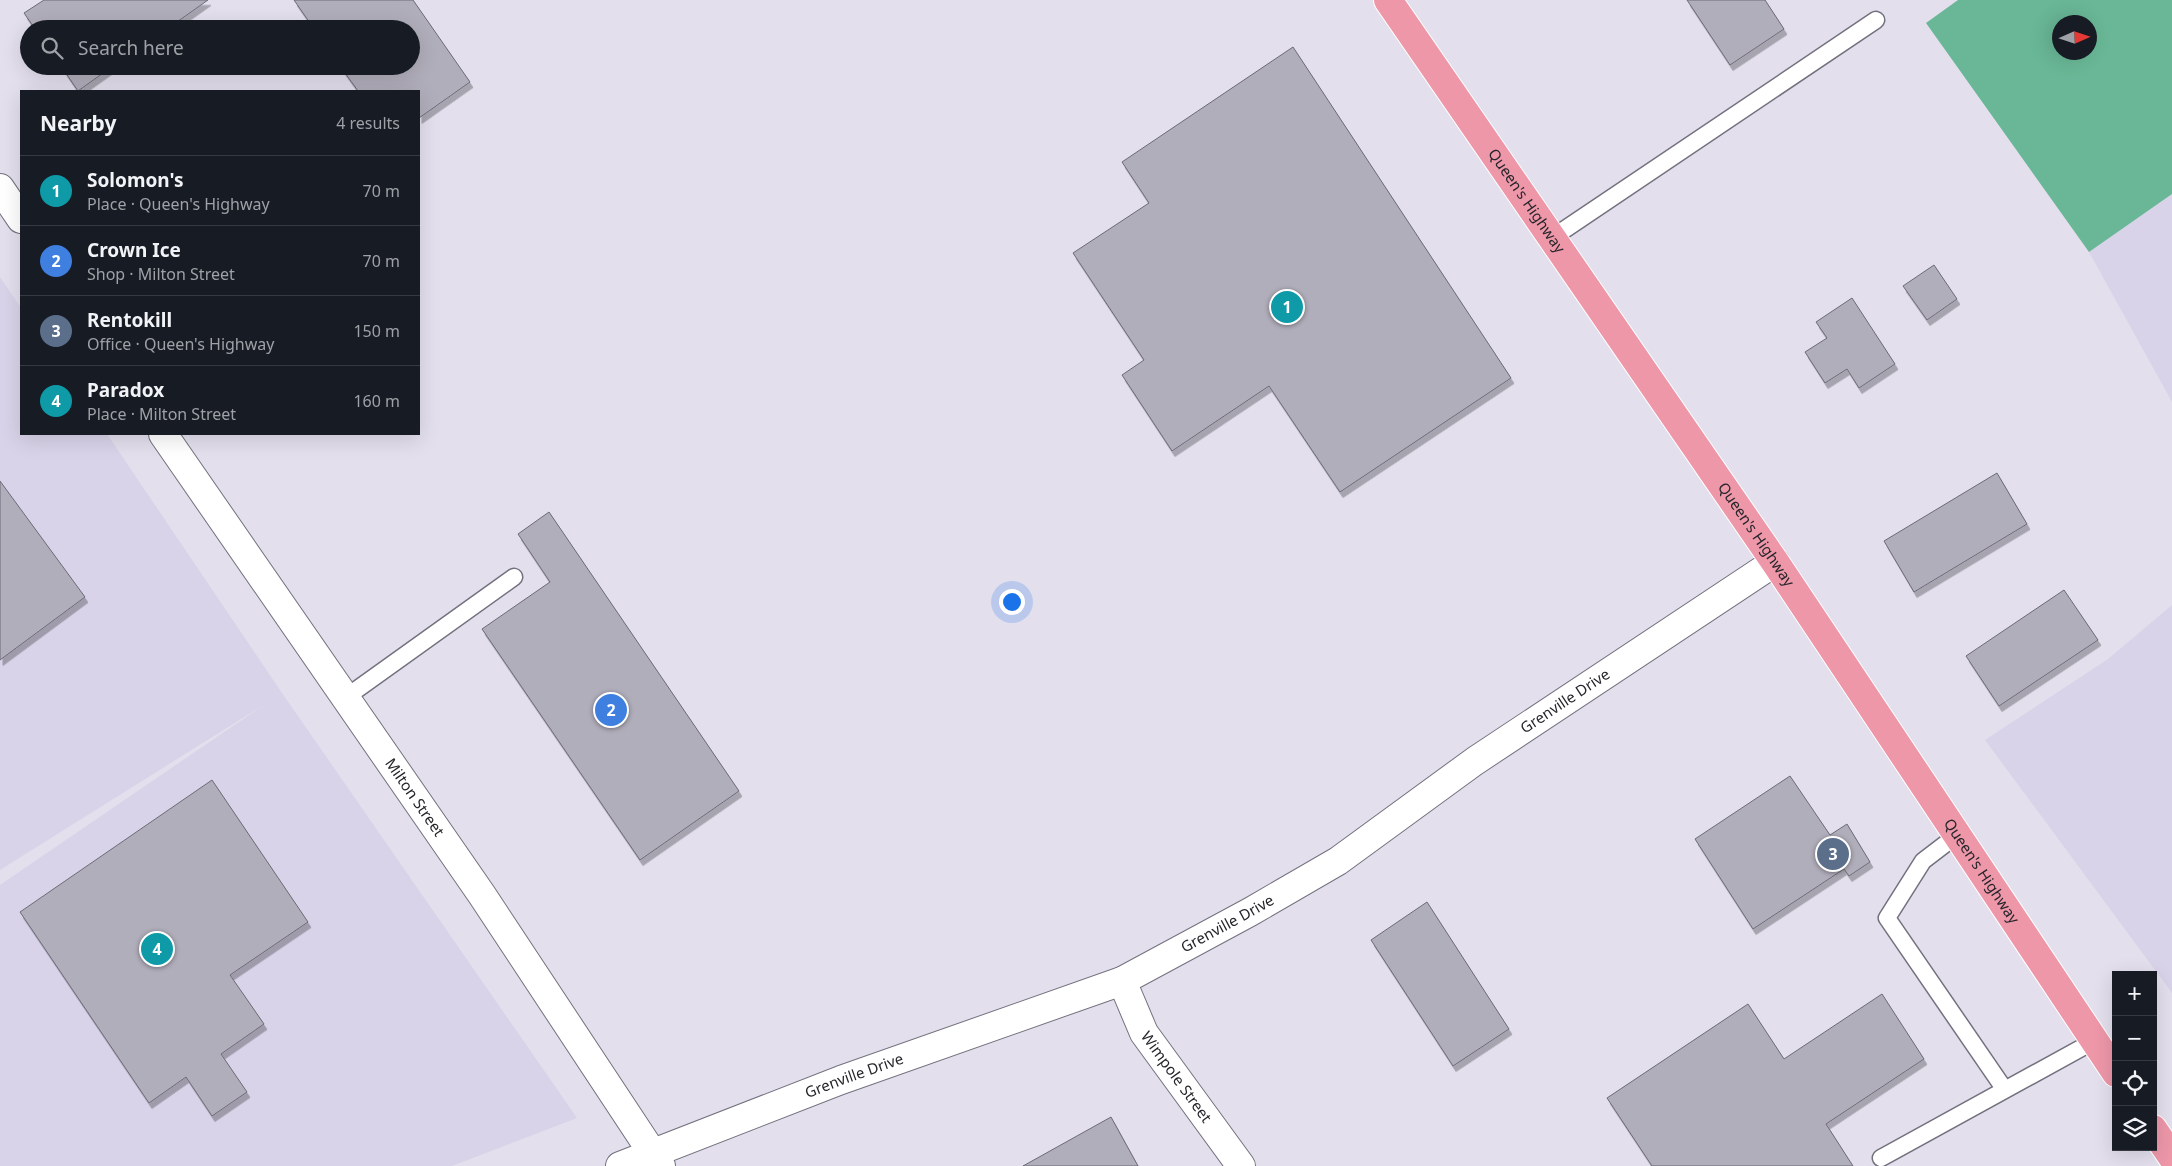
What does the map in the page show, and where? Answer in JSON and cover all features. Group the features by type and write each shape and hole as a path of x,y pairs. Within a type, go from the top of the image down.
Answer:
{"main road":[{"name":"Queen's Highway","path":"1388,0 1775,562 2112,1067"},
{"path":"2157,1135 2172,1158"}],"street":[{"path":"0,188 20,218"},
{"name":"Milton Street","path":"164,435 482,895 657,1160"},
{"name":"Grenville Drive","path":"620,1166 657,1160 841,1080 1122,981 1250,912 1338,861 1475,761 1775,562"},
{"name":"Wimpole Street","path":"1122,981 1144,1033 1241,1166"}],"lane":[{"path":"1552,238 1876,20"},
{"path":"345,698 514,577"},
{"path":"1957,835 1923,861 1887,918 2005,1090"},
{"path":"1881,1158 2094,1041"}],"shaded area":[{"path":"2172,194 2172,402 2089,252"},
{"path":"0,277 20,307 20,435 108,435 282,693 577,1118 452,1166 0,1166 0,885 265,704 0,870"},
{"path":"2172,605 2172,993 1985,740 2108,659"}],"green space":[{"path":"1958,0 2172,0 2172,194 2089,252 1926,23"}],"building":[{"path":"44,0 208,0 180,20 29,20 24,13"},
{"path":"294,0 413,0 470,82 420,117 420,90 357,90 346,75 420,75 420,20 308,20"},
{"path":"1687,0 1765,0 1784,29 1730,65"},
{"path":"1293,47 1511,378 1340,492 1269,386 1172,451 1122,375 1144,360 1073,253 1149,203 1122,162"},
{"path":"67,75 100,75 79,90 77,90"},
{"path":"1934,265 1957,299 1927,320 1903,286"},
{"path":"1852,298 1895,364 1859,388 1847,369 1825,383 1805,352 1827,338 1816,322"},
{"path":"1997,473 2027,524 1914,592 1884,541"},
{"path":"0,481 85,597 0,660"},
{"path":"549,512 739,791 640,860 482,629 550,582 518,534"},
{"path":"2064,590 2098,640 1999,706 1966,656"},
{"path":"1790,776 1830,835 1847,824 1870,862 1849,876 1844,869 1753,929 1695,839"},
{"path":"212,780 308,922 230,975 264,1024 221,1054 247,1092 212,1116 186,1077 149,1103 20,912"},
{"path":"1427,902 1509,1029 1453,1066 1371,940"},
{"path":"1882,994 1924,1059 1826,1124 1853,1166 1652,1166 1607,1098 1748,1004 1784,1059"},
{"path":"1111,1117 1138,1166 1023,1166"}],"place":[{"name":"Solomon's","path":"1287,307"},
{"name":"Crown Ice","path":"611,710"},
{"name":"Rentokill","path":"1833,854"},
{"name":"Paradox","path":"157,949"}]}
